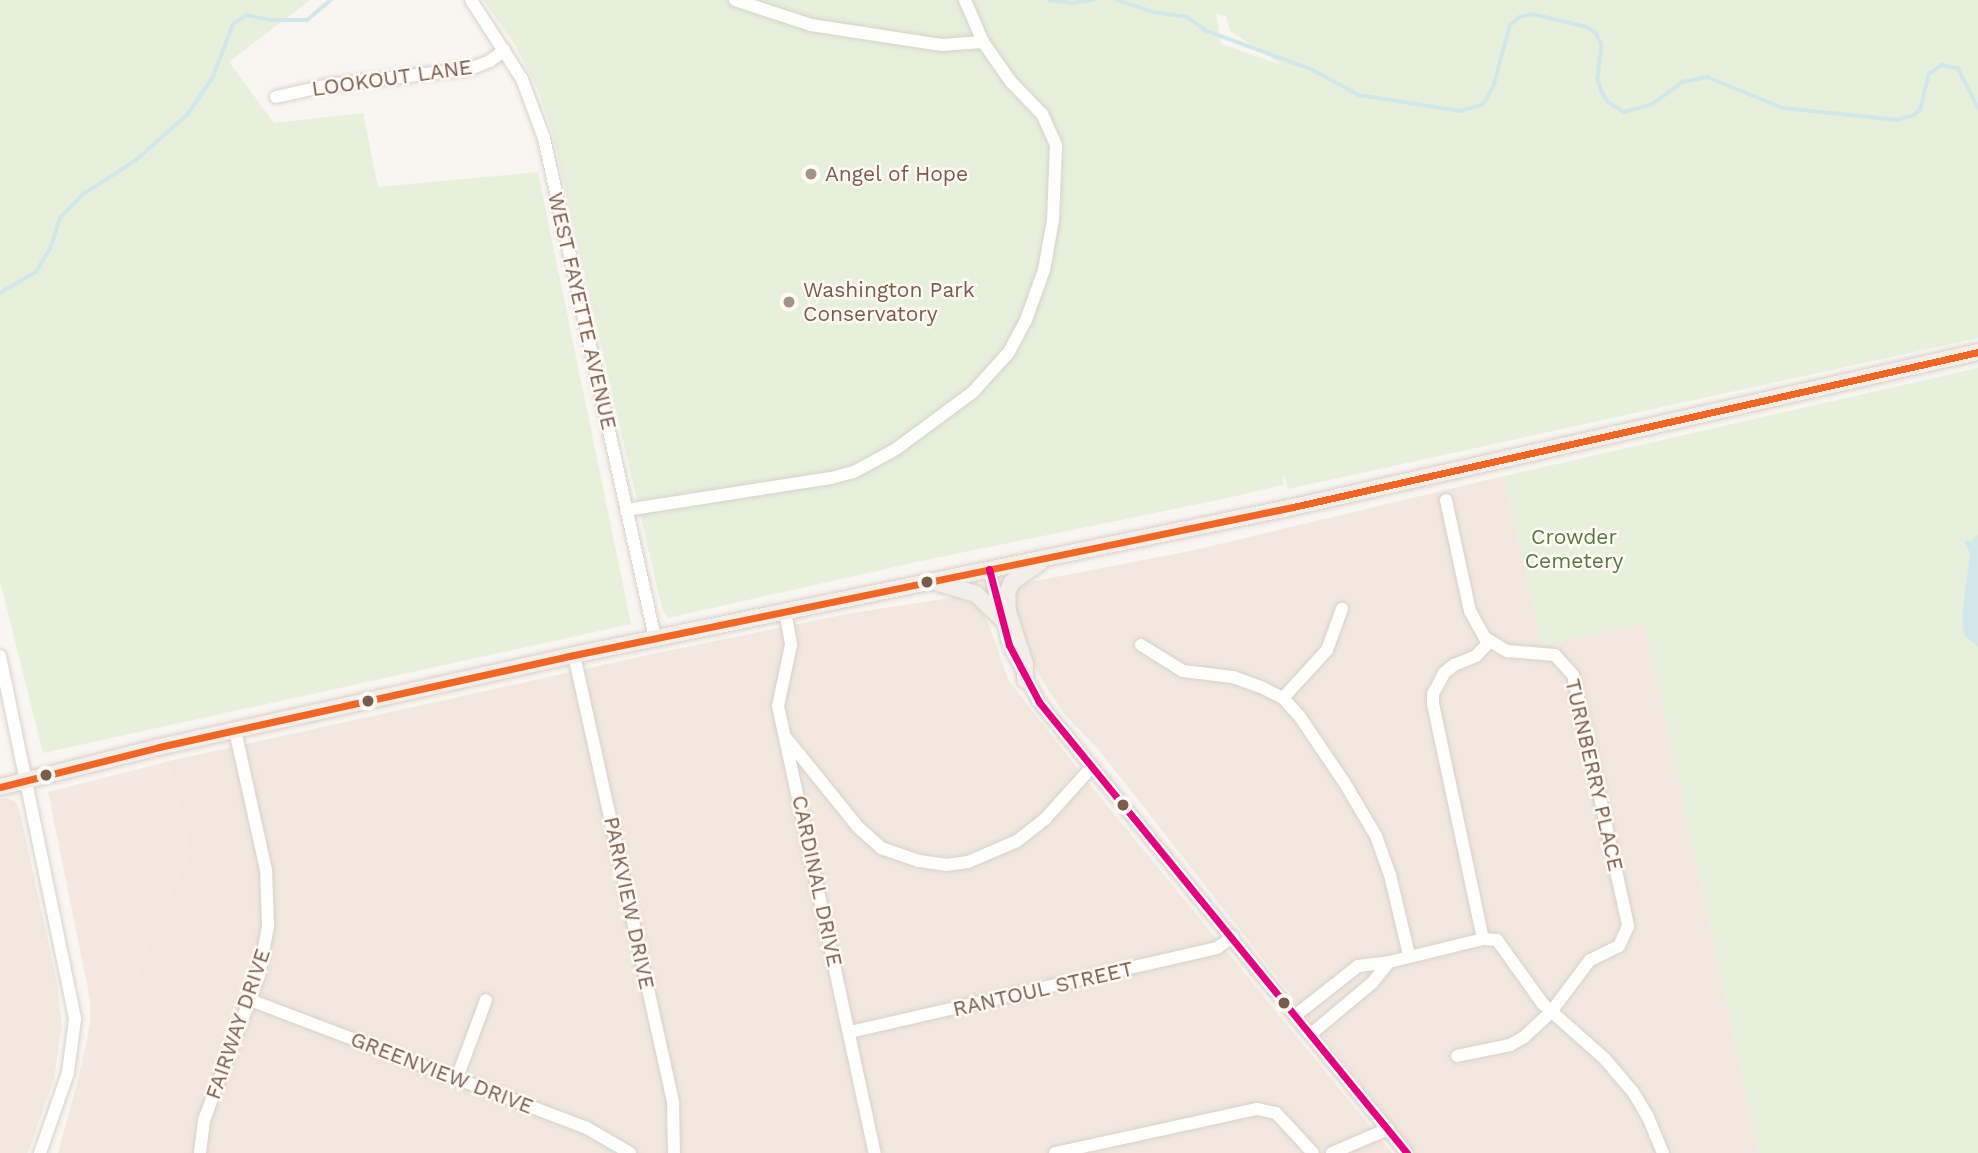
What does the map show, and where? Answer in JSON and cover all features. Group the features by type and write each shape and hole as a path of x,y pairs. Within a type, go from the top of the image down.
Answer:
{"main road":[{"path":"0,787 235,730 574,655 1293,507 1978,352"},
{"path":"1025,680 1025,664 1008,612 1007,593 1012,582 1051,556"},
{"path":"928,581 968,590 1001,618"}],"street":[{"name":"WEST FAYETTE AVENUE","path":"471,0 522,79 544,138 654,638"},
{"path":"735,0 811,25 930,44 965,45 983,42"},
{"path":"626,510 831,478 854,472 923,430 978,388 1000,365 1019,337 1044,270 1053,219 1056,145 1053,132 1042,114 1011,82 983,42 965,0"},
{"name":"LOOKOUT LANE","path":"276,97 329,85 470,69 490,61 504,50"},
{"path":"1446,500 1470,611 1489,642 1476,656 1454,665 1444,673 1437,684 1433,704 1482,939"},
{"path":"989,569 1001,618 1025,680 1039,702 1407,1153"},
{"path":"1283,698 1314,669 1327,650 1342,609"},
{"name":"CARDINAL DRIVE","path":"785,610 791,645 778,706 875,1153"},
{"name":"TURNBERRY PLACE","path":"1489,642 1507,651 1555,656 1566,664 1573,675 1627,917 1628,926 1623,941 1590,960 1551,1012"},
{"path":"1141,645 1184,671 1248,681 1283,698 1344,782 1376,836 1390,875 1409,955"},
{"name":"PARKVIEW DRIVE","path":"574,655 673,1103 674,1153"},
{"path":"0,656 75,1019 68,1073 40,1153"},
{"name":"FAIRWAY DRIVE","path":"200,1153 204,1120 266,950 269,907 266,870 235,730"},
{"path":"787,738 858,827 881,849 919,861 946,865 968,862 1017,841 1045,819 1091,768"},
{"name":"RANTOUL STREET","path":"850,1032 1217,948 1232,937"},
{"path":"1296,1015 1358,966 1389,962 1482,939 1497,940 1551,1012 1605,1059 1626,1083 1647,1115 1663,1153"},
{"path":"1311,1034 1372,983 1389,962"},
{"name":"GREENVIEW DRIVE","path":"250,1000 585,1127 630,1153"},
{"path":"457,1078 486,1000"},
{"path":"1457,1056 1510,1045 1524,1037 1551,1012"},
{"path":"1055,1153 1257,1110 1276,1113 1312,1153"},
{"path":"1332,1153 1388,1129"}],"shaded area":[{"path":"1504,476 1542,645 1645,622 1759,1153 1415,1153 1099,750 1065,715 1040,677 1019,629 1015,612 1016,591 1025,583 1195,550"},
{"path":"956,597 976,605 987,620 1009,681 1092,787 1392,1153 58,1153 78,1080 98,1086 154,928 189,854 169,761 657,653 852,613"},
{"path":"169,761 189,854 154,928 98,1087 78,1080 90,1024 90,1000 48,792"},
{"path":"0,799 15,801 19,808 57,983 62,1026 54,1078 28,1153 0,1153"}],"green space":[{"path":"0,0 310,0 229,62 274,123 363,113 378,187 538,172 631,624 43,753 0,581"},
{"path":"484,0 1978,0 1978,338 1288,489 1284,474 1283,485 921,561 668,618 663,612 659,596 552,131 537,87 515,45","holes":["1216,14 1226,16 1230,31 1284,66 1221,44"]},
{"name":"Crowder Cemetery","path":"1978,368 1978,1153 1759,1153 1645,623 1542,645 1504,476"}],"water":[{"path":"1978,535 1978,647 1964,635 1962,618 1970,553 1964,541 1971,541"}],"waterway":[{"path":"0,293 36,272 50,249 60,218 82,195 135,161 188,114 213,77 233,24 247,15 270,20 307,20 331,0"},
{"path":"1049,0 1072,3 1094,0"},
{"path":"1117,0 1153,12 1187,17 1207,31 1311,69 1359,95 1460,111 1481,105 1486,100 1494,84 1510,25 1520,17 1532,14 1587,27 1596,33 1602,45 1598,79 1602,92 1608,102 1624,112 1651,105 1683,82 1707,77 1783,108 1897,120 1914,115 1920,110 1929,74 1942,65 1958,68 1978,107"}],"transit line":[{"path":"0,787 159,747 574,655 1293,507 1978,352"},
{"path":"989,569 1009,645 1039,702 1407,1153"}],"place":[{"name":"Angel of Hope","path":"811,174"},
{"name":"Washington Park Conservatory","path":"789,302"}]}
